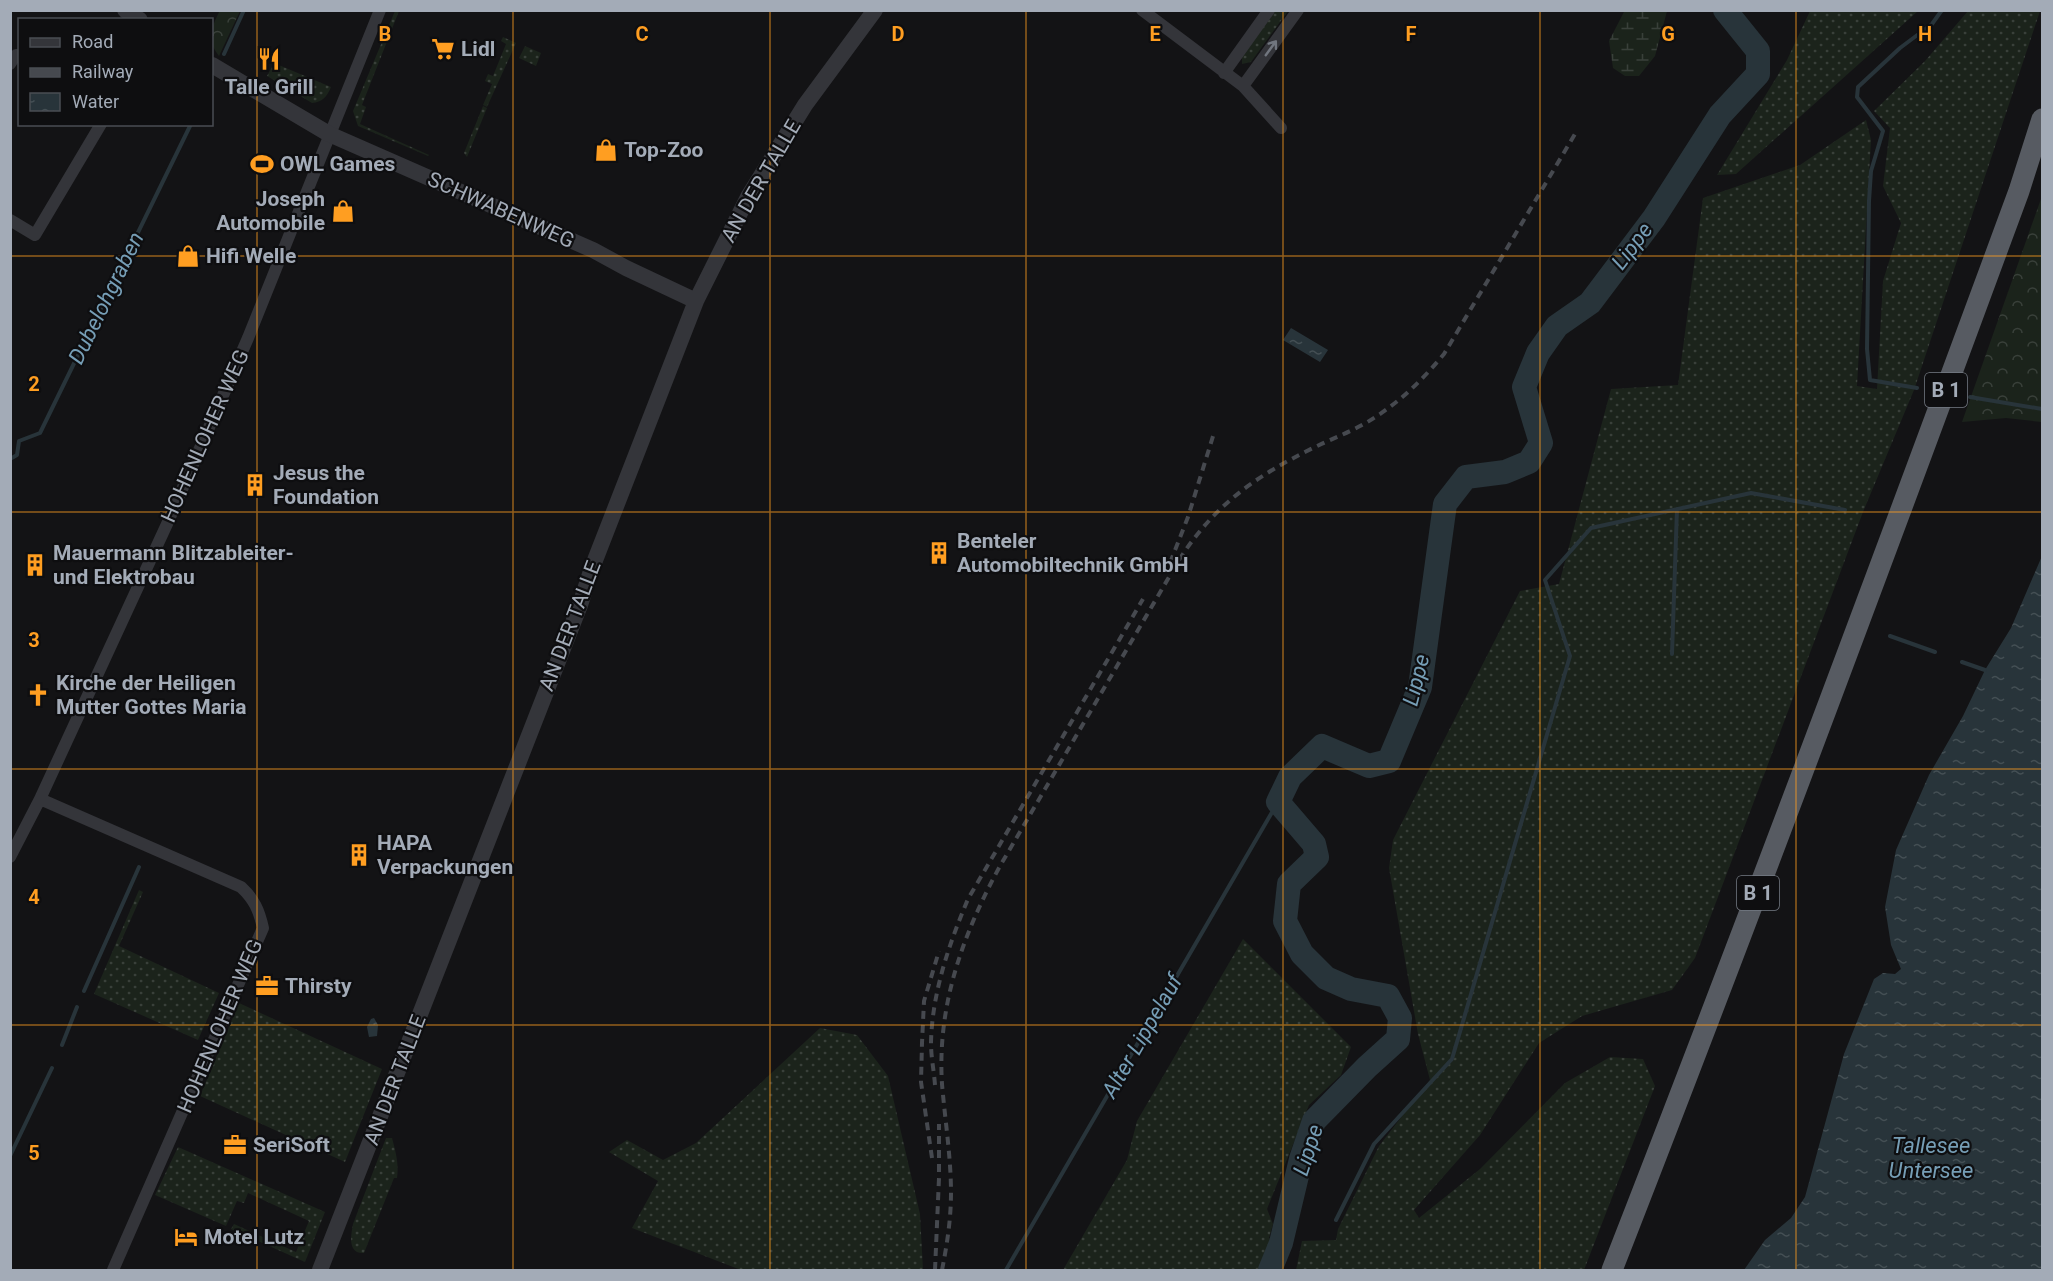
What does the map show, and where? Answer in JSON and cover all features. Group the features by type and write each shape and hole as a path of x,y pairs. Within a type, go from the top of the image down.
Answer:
{"highway":[{"name":"B 1","path":"1612,1270 1861,622 2019,191 2043,119"}],"street":[{"name":"HOHENLOHER WEG","path":"10,857 40,799 165,528 248,338 380,10"},
{"name":"AN DER TALLE","path":"320,1270 580,605 592,568 696,301 748,197 773,155 805,105 875,10"},
{"path":"1142,10 1243,86 1281,128"},
{"path":"1224,73 1269,10"},
{"path":"1243,86 1298,10"},
{"name":"SCHWABENWEG","path":"213,66 329,134 593,250 696,301"},
{"path":"10,220 35,235 100,126"},
{"name":"HOHENLOHER WEG","path":"40,799 241,887 251,897 259,911 262,928 113,1270"}],"green space":[{"path":"220,10 240,11 219,56 213,46 214,23"},
{"path":"1625,10 1667,11 1655,56 1639,76 1625,76 1613,68 1609,41"},
{"path":"395,11 399,11 362,105 366,107 360,124 428,156 358,126 353,111"},
{"path":"1275,11 1288,11 1251,62 1242,64 1242,56"},
{"path":"1810,11 1918,11 1736,174 1717,175 1787,60"},
{"path":"1968,11 2040,11 1914,390 1863,512 1695,958 1672,990 1582,1016 1539,1043 1480,1135 1414,1210 1419,1218 1480,1169 1565,1083 1610,1057 1643,1059 1655,1086 1584,1270 1296,1270 1302,1241 1336,1240 1338,1229 1379,1146 1430,1080 1418,1034 1389,868 1393,840 1520,591 1559,584 1611,389 1678,385 1703,198 1800,165 1866,120 1871,140 1857,386 1877,389 1883,281 1901,223 1883,186 1890,128 1874,111 1925,61"},
{"path":"503,37 516,43 487,107 483,105 492,84 485,81 488,74 493,76 506,44 501,41"},
{"path":"525,46 541,53 536,66 519,58"},
{"path":"274,63 331,87 326,96 312,103 267,76"},
{"path":"483,106 487,108 467,157 464,153"},
{"path":"2042,196 2042,422 2006,418 1962,422"},
{"path":"139,890 143,892 119,946 219,993 198,1040 94,994"},
{"path":"1243,939 1351,1047 1341,1075 1309,1105 1267,1209 1273,1224 1269,1238 1275,1242 1262,1270 1063,1270 1127,1160 1137,1121"},
{"path":"239,1003 382,1069 345,1162 200,1096"},
{"path":"820,1028 857,1035 888,1076 920,1214 923,1270 741,1270 632,1228 658,1181 609,1152 627,1140 663,1160 696,1143"},
{"path":"386,1138 392,1138 396,1154 397,1178 394,1178 364,1253 359,1252 351,1243 353,1224"},
{"path":"178,1147 325,1212 305,1262 231,1229 234,1224 296,1252 309,1221 248,1193 244,1203 237,1201 226,1226 155,1195"}],"water":[{"path":"1291,328 1328,350 1320,362 1283,340"},
{"name":"Tallesee Untersee","path":"2042,556 2042,1270 1744,1270 1765,1240 1791,1218 1805,1197 1844,1054 1874,979 1883,973 1895,974 1901,969 1891,945 1885,907 1896,850 1929,775 1963,716 1985,670 2011,628"},
{"path":"374,1018 378,1025 377,1036 369,1037 367,1027"}],"waterway":[{"name":"Dubelohgraben","path":"224,54 244,10"},
{"name":"Lippe","path":"1270,1270 1281,1243 1301,1159 1314,1121 1398,1039 1400,1018 1388,996 1351,989 1326,978 1302,954 1285,921 1289,884 1317,857 1314,844 1278,802 1290,777 1322,746 1369,766 1389,761 1420,687 1445,504 1466,477 1505,472 1529,462 1541,443 1524,387 1538,353 1557,326 1590,303 1654,218 1720,115 1758,74 1758,51 1725,10"},
{"path":"1917,388 1870,380 1867,349 1869,201 1871,171 1883,131 1857,97 1858,87 1900,48 1932,24 1942,10"},
{"name":"Dubelohgraben","path":"10,459 17,455 19,441 40,433 190,126"},
{"path":"1970,397 2042,409"},
{"path":"1336,1220 1374,1144 1452,1059 1570,656 1545,580 1591,528 1751,493 1845,510"},
{"path":"1672,654 1677,509"},
{"path":"1890,636 1935,652"},
{"path":"1962,662 1985,670"},
{"name":"Alter Lippelauf","path":"1006,1270 1278,802"},
{"path":"84,991 139,867"},
{"path":"62,1045 77,1007"},
{"path":"10,1156 52,1068"}],"railway":[{"path":"942,1270 951,1193 942,1084 944,1026 948,998 964,944 1000,866 1179,560 1193,540 1222,507 1238,493 1294,458 1370,421 1404,395 1429,371 1444,354 1575,134"},
{"path":"1170,563 1188,517 1214,433"},
{"path":"935,1085 931,1043 938,987 954,933 968,899 1143,599"},
{"path":"932,1158 921,1082 922,1043 924,1001 939,951"},
{"path":"935,1270 939,1124"}],"place":[{"name":"Lidl","path":"443,49"},
{"name":"Talle Grill","path":"269,59"},
{"name":"Top-Zoo","path":"606,150"},
{"name":"OWL Games","path":"262,164"},
{"name":"Joseph Automobile","path":"343,211"},
{"name":"Hifi Welle","path":"188,256"},
{"name":"Jesus the Foundation","path":"255,485"},
{"name":"Benteler Automobiltechnik GmbH","path":"939,553"},
{"name":"Mauermann Blitzableiter- und Elektrobau","path":"35,565"},
{"name":"Kirche der Heiligen Mutter Gottes Maria","path":"38,695"},
{"name":"HAPA Verpackungen","path":"359,855"},
{"name":"Thirsty","path":"267,986"},
{"name":"SeriSoft","path":"235,1145"},
{"name":"Motel Lutz","path":"186,1237"}]}
